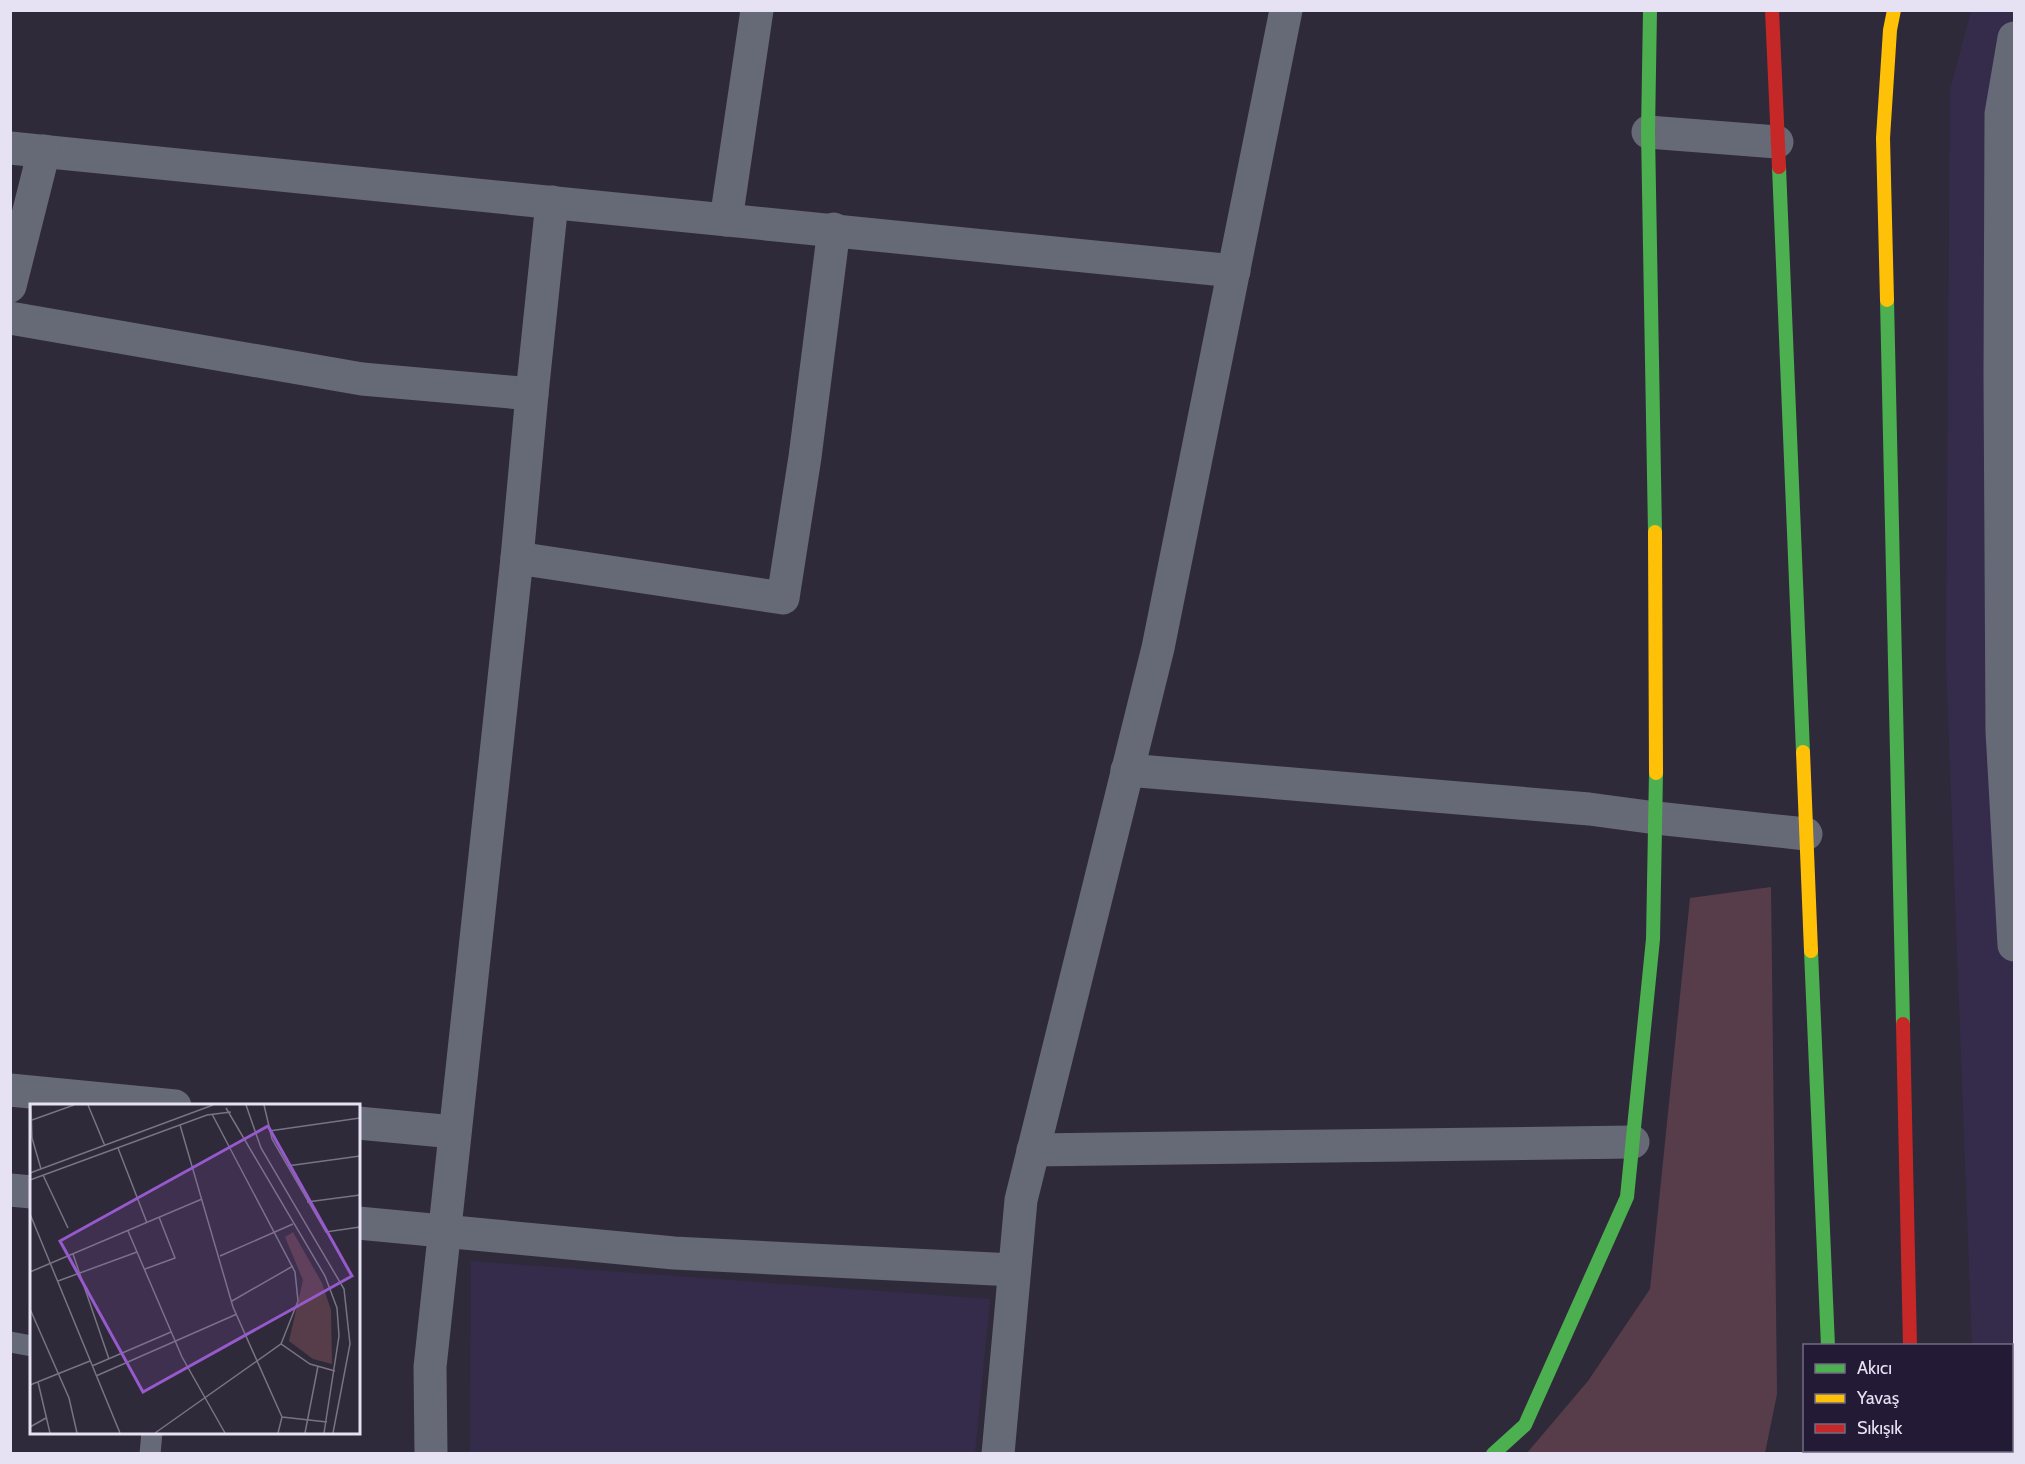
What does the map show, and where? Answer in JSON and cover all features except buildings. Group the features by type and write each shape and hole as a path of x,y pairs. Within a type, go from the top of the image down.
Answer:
{"main road":[{"path":"1493,1454 1525,1425 1530,1414 1627,1197 1633,1142 1653,939 1656,818 1655,533 1648,132 1650,10"},
{"path":"1772,10 1828,1344"},
{"path":"1894,10 1890,30 1883,138 1910,1344"}],"street":[{"path":"726,220 757,10"},
{"path":"998,1454 1021,1200 1158,648 1286,10"},
{"path":"2014,42 2001,114 2007,378 2008,733 2014,945"},
{"path":"1648,132 1777,142"},
{"path":"10,148 1234,271"},
{"path":"10,286 44,151"},
{"path":"431,1454 430,1367 518,558 552,202"},
{"path":"518,558 783,598 805,457 834,229"},
{"path":"10,318 362,380 532,394"},
{"path":"1127,770 1589,809 1806,834"},
{"path":"10,1090 154,1104"},
{"path":"360,1123 454,1132"},
{"path":"1033,1150 1633,1142"},
{"path":"10,1190 30,1192"},
{"path":"360,1223 674,1253 1014,1270"}],"lane":[{"path":"10,1342 30,1346"},
{"path":"150,1454 152,1434"}],"shaded area":[{"path":"1971,11 2014,11 2014,1454 2000,1452 2013,1452 2013,1344 1972,1344 1946,662 1950,90"},
{"path":"1771,887 1777,1394 1765,1453 1527,1453 1588,1381 1650,1289 1690,898"},
{"path":"471,1261 990,1299 975,1453 470,1453"}],"traffic: fast":[{"path":"1650,10 1648,132 1655,532"},
{"path":"1779,167 1803,752"},
{"path":"1887,300 1903,1024"},
{"path":"1493,1454 1525,1425 1627,1197 1653,939 1656,773"},
{"path":"1811,951 1828,1344"}],"traffic: slow":[{"path":"1887,300 1883,138 1890,30 1894,10"},
{"path":"1655,532 1656,773"},
{"path":"1803,752 1811,951"}],"traffic: jam":[{"path":"1772,10 1779,167"},
{"path":"1903,1024 1910,1344"}]}
